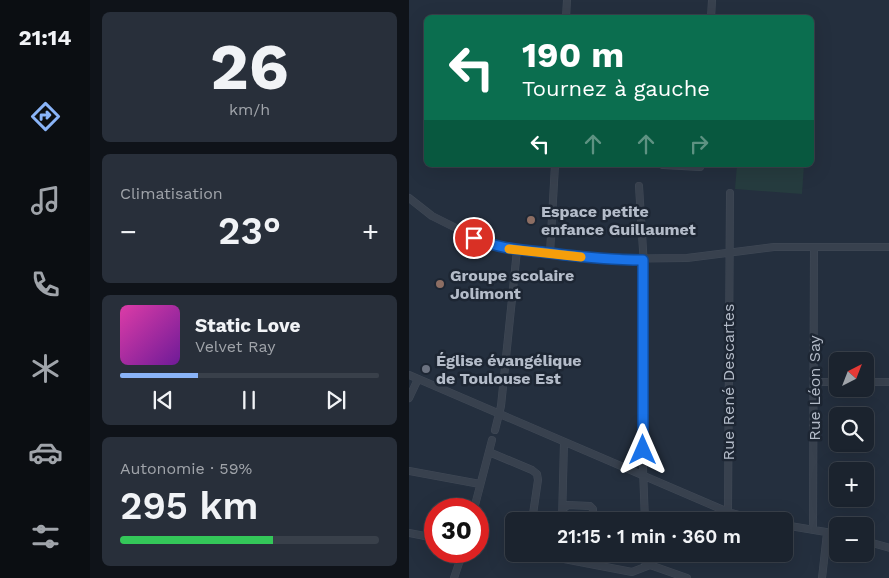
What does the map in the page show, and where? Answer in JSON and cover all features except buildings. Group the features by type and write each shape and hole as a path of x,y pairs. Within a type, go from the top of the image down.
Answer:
{"street":[{"path":"566,15 567,0"},
{"path":"711,15 712,0"},
{"path":"550,253 555,167"},
{"path":"639,186 643,260 645,512"},
{"name":"Rue René Descartes","path":"728,512 730,193"},
{"path":"409,198 432,216 488,244 517,250 591,258 643,260 687,258 774,247 889,247"},
{"name":"Rue Léon Say","path":"813,246 813,530"},
{"path":"495,430 499,413 517,250"},
{"path":"409,375 728,512"},
{"path":"409,398 418,379"},
{"path":"814,382 829,382"},
{"path":"874,382 889,382"},
{"path":"477,498 492,440"},
{"path":"563,512 564,442"},
{"path":"489,452 537,474 538,480 533,512"},
{"path":"409,471 481,484"},
{"path":"564,508 568,505 590,506 593,512"},
{"path":"793,527 827,532 822,578"},
{"path":"409,533 424,536"},
{"path":"874,544 889,548"},
{"path":"580,562 632,572 646,566 653,566 687,578"},
{"path":"645,562 646,566"},
{"path":"454,578 459,563"}],"green space":[{"path":"737,167 804,167 802,194 735,189"}],"slow traffic":[{"path":"509,249 581,257"}],"place":[{"name":"Espace petite enfance Guillaumet","path":"531,220"},
{"name":"Groupe scolaire Jolimont","path":"440,284"},
{"name":"Église évangélique de Toulouse Est","path":"426,369"}],"route":[{"path":"474,238 501,248 614,260 643,260 643,450"}]}
